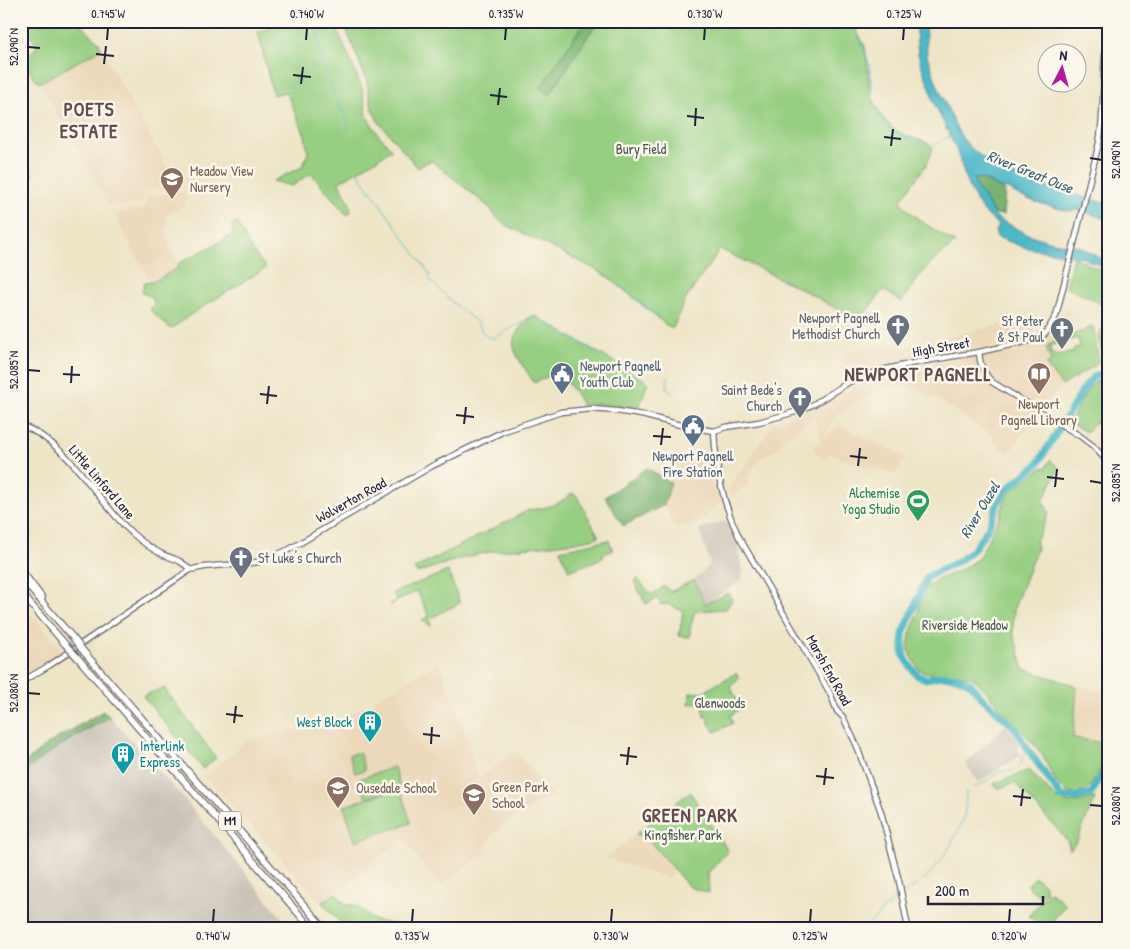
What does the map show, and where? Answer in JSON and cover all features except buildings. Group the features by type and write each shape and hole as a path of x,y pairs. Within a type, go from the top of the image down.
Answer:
{"highway":[{"path":"21,570 59,622"},
{"name":"M1","path":"21,578 324,928"},
{"name":"M1","path":"21,593 311,928"},
{"path":"21,599 51,628"}],"street":[{"path":"1103,115 1104,57 1109,22"},
{"path":"1103,90 1109,94"},
{"path":"1103,115 1109,108"},
{"name":"High Street","path":"714,431 726,427 759,422 795,412 814,404 849,382 882,370 1026,342 1037,339 1045,334 1056,316 1076,242 1099,143 1103,115"},
{"path":"980,352 980,364 992,382 1092,444 1109,463"},
{"name":"Wolverton Road","path":"21,682 50,665 190,570 211,565 263,561 288,550 432,466 504,431 561,412 592,410 642,415 688,427 714,431"},
{"name":"Little Linford Lane","path":"21,425 41,435 70,459 112,513 135,536 164,555 182,561 190,570"},
{"name":"Marsh End Road","path":"714,431 720,485 728,516 830,693 856,744 881,812 893,853 908,928"}],"shaded area":[{"path":"101,49 177,184 171,187 142,192 143,202 119,206 114,203 108,204 40,82"},
{"path":"184,191 187,204 166,216 168,243 180,267 152,284 113,213 145,208 145,196"},
{"path":"1065,310 1071,310 1060,335 1046,347 1050,361 1045,366 1062,386 1045,403 1009,453 993,442 994,438 980,428 945,404 918,389 889,387 837,414 823,438 838,425 907,457 894,474 860,466 830,453 824,462 813,448 822,439 814,418 788,436 775,450 759,459 748,478 750,483 732,496 728,488 773,424 882,374 973,356 1039,339 1052,330"},
{"path":"1034,316 1034,334 1028,338 967,351 879,365 851,375 847,374 841,355 868,347 891,348 924,343"},
{"path":"677,458 710,459 712,486 722,502 699,522 672,527 664,505"},
{"path":"726,521 739,546 743,579 705,604 694,580 710,564 699,529"},
{"path":"21,603 63,650 21,675"},
{"name":"Ousedale School","path":"439,663 458,713 479,778 515,751 553,795 505,823 490,838 482,856 440,886 403,839 322,903 205,776 248,740 336,722 364,706 366,708 372,706 374,700"},
{"path":"1077,686 1109,691 1109,744 1073,738"},
{"path":"110,717 185,800 284,920 276,928 21,928 21,775 36,762 70,739"},
{"path":"1006,725 1019,743 1016,746 1021,755 979,782 965,764"},
{"path":"636,834 645,835 673,869 670,879 605,858"}],"green space":[{"path":"23,21 77,21 99,42 101,49 39,83 27,65 25,57 37,47"},
{"path":"268,21 335,21 362,88 367,117 392,150 339,182 349,201 351,212 347,215 311,173 292,186 273,181 302,167 308,153 305,135 286,92 273,95 258,32 269,29"},
{"name":"Bury Field","path":"343,21 851,21 865,46 871,95 881,115 893,129 928,143 933,149 926,165 901,200 903,205 916,217 955,243 926,269 913,284 902,302 883,290 864,315 858,312 853,316 850,314 849,316 807,292 720,249 684,302 673,328 666,325 611,279 593,268 506,225 496,217 490,208 432,161 418,168 378,121 372,108 366,79"},
{"path":"585,21 598,21 550,94 544,92 540,88"},
{"path":"28,167 33,176 28,180 31,185 21,191 21,177"},
{"path":"975,178 1005,191 1003,215 995,214 976,186"},
{"path":"237,222 252,250 266,268 196,311 171,329 150,310 154,304 152,297 142,293 144,283 153,282 178,268 178,264 233,235 232,225"},
{"path":"1073,257 1109,274 1109,310 1093,299 1066,288"},
{"path":"534,315 648,382 640,405 630,408 599,404 581,406 580,401 566,380 556,386 549,376 534,383 517,355 514,348 514,340 523,324"},
{"path":"1109,319 1109,367 1107,368 1098,338"},
{"path":"1093,326 1099,360 1097,364 1062,386 1046,365 1051,362 1046,347 1053,341 1084,331","holes":["1078,338 1080,347 1074,348 1074,352 1056,356 1051,354 1050,346"]},
{"path":"1109,375 1109,423 1104,417 1101,418 1086,432 1070,423 1089,389 1094,383"},
{"name":"Riverside Meadow","path":"1050,460 1059,468 1043,501 1049,513 1036,541 1037,548 1014,608 1013,632 1024,669 1077,686 1073,738 1109,744 1109,763 1099,771 1087,790 1074,794 1068,793 1058,784 1036,747 976,680 962,675 934,674 919,670 908,650 910,634 919,611 919,602 925,589 936,580 959,571 979,558 1000,516 1005,500 1011,491 1043,467 1046,468"},
{"path":"647,468 671,483 664,505 623,526 605,497"},
{"path":"571,493 577,496 599,537 563,544 481,554 417,573 414,569 529,510 558,503"},
{"path":"609,540 613,550 603,554 603,558 569,571 560,550"},
{"path":"448,571 460,603 429,619 431,626 422,620 429,616 417,591 390,605 397,601 393,593"},
{"path":"638,579 651,595 665,586 670,592 694,580 705,604 728,593 732,600 726,609 695,611 690,629 690,637 679,636 683,611 667,604 661,605 657,598 646,604 634,581"},
{"name":"Glenwoods","path":"736,673 739,678 730,686 741,708 730,716 733,723 715,732 709,723 708,717 704,717 703,702 689,704 690,693 703,692"},
{"path":"164,688 216,758 203,769 143,696"},
{"path":"103,711 110,717 75,736 21,775 21,766 48,744"},
{"path":"359,752 365,770 355,773 349,755"},
{"path":"394,767 400,786 366,798 359,779"},
{"path":"1029,770 1057,799 1070,803 1095,798 1077,841 1070,850 1067,840 1015,783 997,789 994,784"},
{"path":"400,788 411,823 355,841 344,806"},
{"name":"Kingfisher Park","path":"690,792 728,851 708,873 709,893 689,887 645,836 636,834"},
{"path":"1035,877 1046,886 1044,889 1047,891 1043,895 1039,896 1027,886"},
{"path":"1049,891 1066,904 1047,928 1044,928 1029,916"},
{"path":"336,893 346,905 356,906 377,921 406,926 405,928 342,928 340,926 341,923 322,903"}],"water":[{"path":"915,21 925,21 927,55 937,84 957,129 973,150 1009,171 1009,173 1036,184 1102,202 1107,201 1109,196 1109,222 1100,217 1077,210 1068,211 1035,202 1013,193 1013,191 976,178 974,181 976,186 997,218 1027,234 1052,242 1081,247 1109,263 1109,269 1081,257 1026,248 997,237 995,231 999,226 982,210 968,186 957,151 933,101 918,54"}],"waterway":[{"path":"314,21 328,82 349,125 348,129"},
{"path":"853,21 869,63 872,100 887,127 894,133 930,148 950,136"},
{"path":"288,87 323,60"},
{"path":"359,171 359,174 430,275 428,278 454,304 477,322 482,332 488,337 494,338 534,315 601,355"},
{"path":"620,286 659,317"},
{"name":"River Ouzel","path":"1109,371 1093,377 1084,388 1037,465 1007,489 999,501 988,528 974,549 959,561 927,577 903,634 903,654 918,676 926,679 941,676 957,677 971,684 980,696 1014,727 1062,798 1075,798 1091,794 1104,771 1109,769"},
{"path":"668,376 667,388 673,393"},
{"path":"975,787 999,772 1014,771 1021,764 1023,756 1029,751"},
{"path":"905,892 925,879 948,849 964,816 966,792"},
{"path":"865,928 897,897"}],"place":[{"name":"Meadow View Nursery","path":"172,200"},
{"name":"Newport Pagnell Methodist Church","path":"898,347"},
{"name":"St Peter & St Paul","path":"1062,350"},
{"name":"Newport Pagnell Youth Club","path":"562,395"},
{"name":"Newport Pagnell Library","path":"1039,395"},
{"name":"Saint Bede's Church","path":"800,419"},
{"name":"Newport Pagnell Fire Station","path":"693,447"},
{"name":"Alchemise Yoga Studio","path":"918,522"},
{"name":"St Luke's Church","path":"241,579"},
{"name":"West Block","path":"370,743"},
{"name":"Interlink Express","path":"123,775"},
{"name":"Ousedale School","path":"338,809"},
{"name":"Green Park School","path":"474,816"}],"district":[{"name":"POETS ESTATE","path":"89,120"},
{"name":"NEWPORT PAGNELL","path":"918,374"},
{"name":"GREEN PARK","path":"690,815"}],"water label":[{"name":"River Great Ouse","path":"1030,172"}]}
